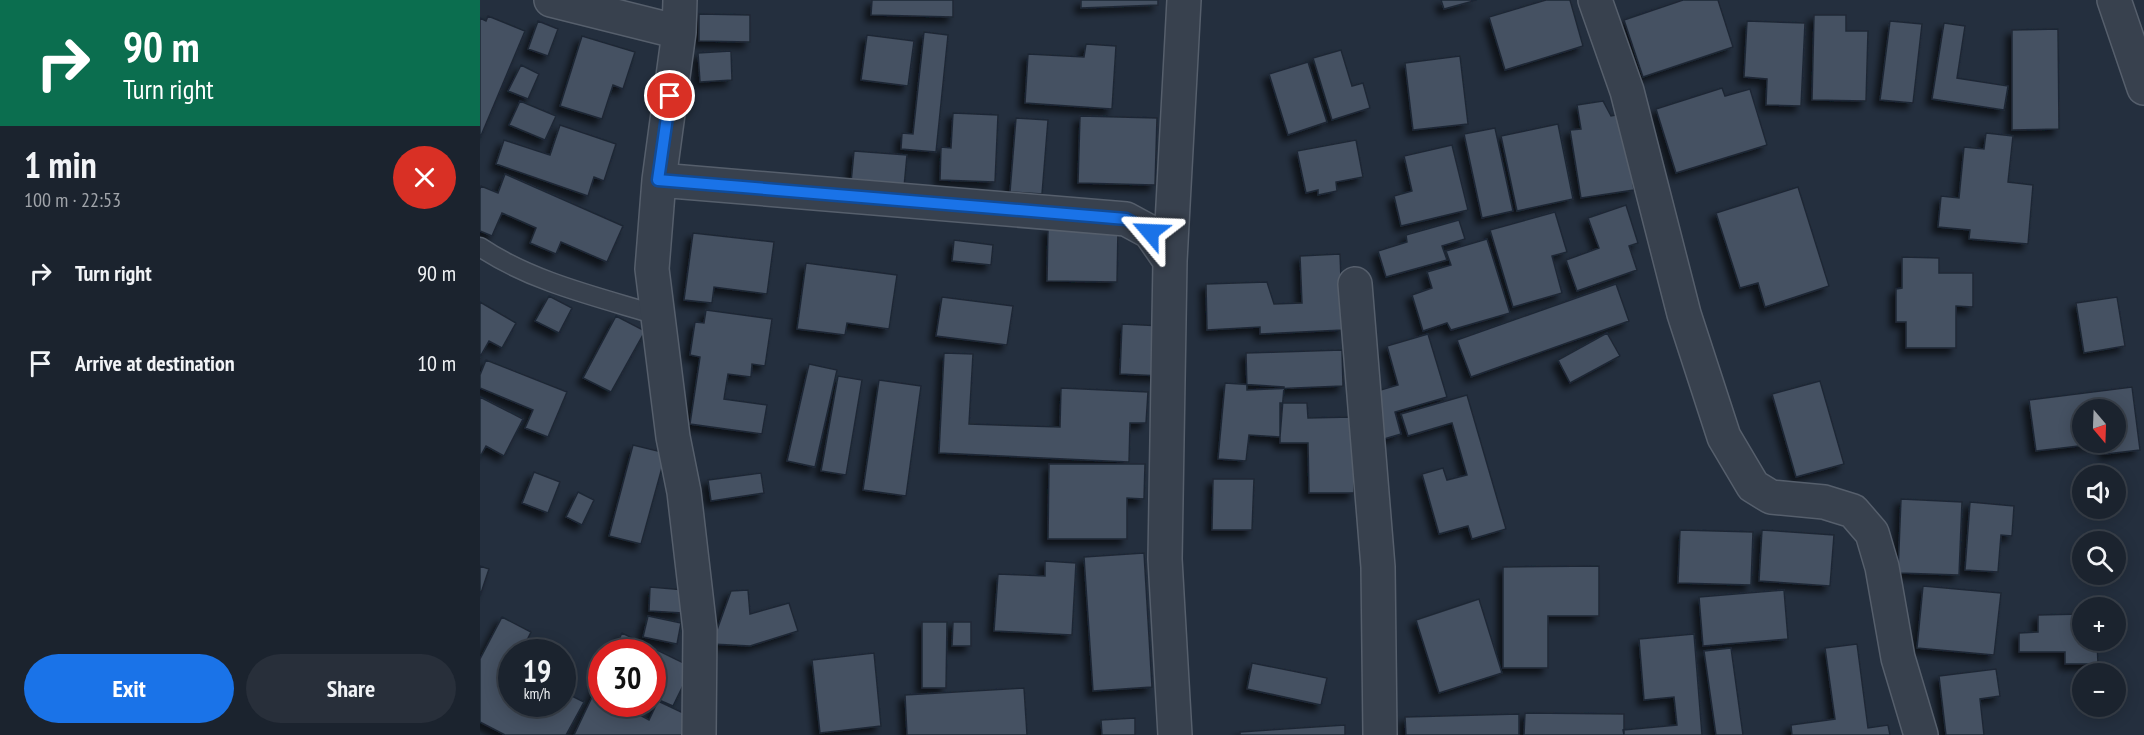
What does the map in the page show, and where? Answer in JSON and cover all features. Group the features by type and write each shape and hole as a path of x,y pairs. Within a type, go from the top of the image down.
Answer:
{"street":[{"path":"551,0 679,32"},
{"path":"680,0 679,32 658,180 652,269 673,437 684,492 700,630 699,735"},
{"path":"1175,735 1165,559 1170,261 1184,0"},
{"path":"1595,0 1627,91 1684,314 1724,437 1753,486 1771,497 1824,502 1853,511 1872,533 1882,567 1898,658 1921,735"},
{"path":"2115,0 2144,88"},
{"path":"658,180 1126,219 1150,232 1170,261"},
{"path":"1355,284 1378,567 1380,735"}],"lane":[{"path":"480,247 503,262 578,290 657,315"}],"building":[{"path":"872,0 953,0 953,17 871,15"},
{"path":"1081,0 1158,0 1158,5 1081,8"},
{"path":"1441,0 1477,0 1444,9"},
{"path":"1546,0 1570,0 1583,46 1505,70 1489,17"},
{"path":"1683,0 1718,0 1733,47 1643,77 1624,20"},
{"path":"699,14 750,15 750,42 699,41"},
{"path":"1814,15 1846,15 1846,31 1868,31 1866,101 1812,100"},
{"path":"488,16 525,31 480,138 480,18 486,21"},
{"path":"538,21 558,29 548,56 528,49"},
{"path":"1747,21 1805,23 1801,106 1766,105 1767,79 1744,77"},
{"path":"1890,21 1922,24 1913,103 1880,100"},
{"path":"1944,23 1965,26 1957,78 2008,86 2004,110 1932,99"},
{"path":"2058,29 2059,129 2012,130 2012,30"},
{"path":"924,32 948,35 936,152 901,149 902,133 913,134"},
{"path":"867,35 914,41 908,86 861,80"},
{"path":"582,36 635,52 623,89 613,85 602,119 560,106"},
{"path":"1086,44 1116,46 1112,109 1025,103 1028,54 1084,57"},
{"path":"1341,50 1352,86 1363,83 1370,108 1332,120 1313,58"},
{"path":"731,51 732,80 700,82 698,53"},
{"path":"1460,56 1468,124 1413,130 1405,63"},
{"path":"1308,62 1327,122 1288,135 1269,74"},
{"path":"521,65 539,74 528,99 508,91"},
{"path":"1722,88 1725,96 1750,89 1767,145 1676,173 1656,109"},
{"path":"520,101 556,116 545,140 509,125"},
{"path":"1603,101 1611,116 1622,114 1634,190 1581,198 1570,130 1581,129 1577,105"},
{"path":"953,113 998,115 995,182 940,180 941,147 951,148"},
{"path":"1080,116 1157,118 1155,185 1078,183"},
{"path":"1016,118 1048,120 1042,194 1010,192"},
{"path":"1558,124 1573,199 1517,211 1501,136"},
{"path":"560,125 616,144 604,181 594,177 588,196 496,164 504,140 550,155"},
{"path":"1495,128 1513,211 1482,218 1464,134"},
{"path":"1986,133 2013,136 2008,182 2033,185 2028,244 1969,239 1970,230 1938,227 1941,196 1959,198 1964,147 1984,149"},
{"path":"1356,140 1363,177 1336,182 1337,191 1318,195 1318,190 1306,193 1297,151"},
{"path":"1452,145 1468,210 1401,226 1394,196 1412,191 1404,156"},
{"path":"854,151 907,155 904,187 851,183"},
{"path":"505,174 623,226 607,262 561,242 556,254 530,243 536,228 502,213 492,236 480,231 481,186 498,193"},
{"path":"1798,187 1829,286 1765,307 1758,283 1740,288 1716,213"},
{"path":"1626,205 1638,243 1629,246 1637,270 1577,291 1566,260 1599,248 1588,218"},
{"path":"1555,212 1567,252 1552,256 1562,293 1513,307 1490,230"},
{"path":"1459,220 1465,239 1442,246 1447,260 1386,277 1378,251 1407,242 1406,235"},
{"path":"1048,228 1118,229 1117,282 1047,281"},
{"path":"693,233 774,242 767,294 714,287 712,303 684,300"},
{"path":"1487,239 1510,313 1451,330 1447,323 1423,331 1412,295 1432,288 1427,272 1451,265 1446,251"},
{"path":"954,240 993,245 991,265 952,261"},
{"path":"1340,254 1343,330 1260,334 1260,327 1207,330 1206,284 1267,282 1274,304 1302,303 1300,256"},
{"path":"1902,257 1939,258 1939,273 1973,273 1973,307 1956,306 1956,348 1906,348 1906,322 1896,322 1896,289 1902,288"},
{"path":"806,263 897,275 889,329 847,323 845,335 797,329"},
{"path":"1616,284 1629,321 1471,377 1457,340"},
{"path":"549,296 572,308 559,333 535,321"},
{"path":"942,297 1013,306 1007,345 936,336"},
{"path":"2117,297 2125,346 2084,353 2076,303"},
{"path":"480,302 516,323 502,348 489,341 480,357"},
{"path":"706,310 772,319 765,366 752,364 751,377 728,374 724,399 767,405 762,434 690,424 700,357 690,355 695,322 704,323"},
{"path":"616,316 645,331 611,392 583,378"},
{"path":"1122,324 1163,326 1161,376 1120,374"},
{"path":"1607,333 1620,356 1570,383 1558,360"},
{"path":"1428,334 1447,397 1395,412 1401,434 1384,439 1370,393 1398,385 1387,346"},
{"path":"1342,350 1343,386 1247,390 1246,353"},
{"path":"944,353 973,354 969,424 1060,427 1061,388 1148,392 1146,423 1130,423 1129,462 939,453"},
{"path":"486,360 567,392 548,437 525,428 533,410 480,388 480,375"},
{"path":"809,364 837,370 815,467 787,461"},
{"path":"838,376 862,380 846,475 821,471"},
{"path":"879,380 921,386 906,496 863,490"},
{"path":"1820,381 1844,464 1796,477 1772,394"},
{"path":"1225,383 1284,387 1280,437 1249,435 1246,461 1218,459"},
{"path":"2132,387 2140,450 2126,452 2126,399 2072,399 2072,447 2036,451 2029,400"},
{"path":"1467,395 1506,529 1472,539 1468,526 1439,534 1422,474 1443,468 1447,480 1467,475 1452,423 1408,436 1401,414"},
{"path":"480,397 523,419 504,456 486,446 480,457"},
{"path":"1280,403 1307,403 1308,418 1353,417 1354,493 1309,493 1308,443 1280,443"},
{"path":"633,445 666,453 641,544 609,536"},
{"path":"1049,464 1145,464 1144,499 1127,498 1127,539 1048,539"},
{"path":"534,472 560,482 548,513 522,503"},
{"path":"761,473 764,493 711,501 708,480"},
{"path":"1213,479 1254,479 1252,530 1212,530"},
{"path":"578,492 594,500 582,525 566,517"},
{"path":"1901,499 1962,502 1959,575 1898,573"},
{"path":"1970,502 2014,506 2012,536 2001,535 1998,572 1965,570"},
{"path":"1680,530 1753,532 1751,585 1678,583"},
{"path":"1762,530 1834,535 1830,586 1759,581"},
{"path":"1144,553 1152,687 1093,691 1084,557"},
{"path":"1045,561 1076,563 1072,635 994,631 998,574 1045,576"},
{"path":"480,566 489,569 480,596"},
{"path":"1599,566 1599,616 1548,616 1548,668 1503,668 1503,567"},
{"path":"1923,586 2001,593 1994,655 1917,648"},
{"path":"650,587 685,590 683,613 649,611"},
{"path":"748,590 750,614 789,603 798,631 750,646 712,644 731,591"},
{"path":"1784,590 1788,639 1703,646 1699,597"},
{"path":"1479,599 1502,673 1439,693 1416,620"},
{"path":"2072,614 2072,651 2097,651 2098,663 2065,664 2065,652 2019,652 2019,633 2038,632 2038,615"},
{"path":"648,616 681,623 677,644 666,642 666,639 643,637"},
{"path":"502,617 531,632 528,639 498,639 498,717 576,717 566,735 505,735 480,722 480,659"},
{"path":"922,622 947,622 946,688 922,688"},
{"path":"953,622 971,622 971,646 952,646"},
{"path":"622,633 634,639 619,639"},
{"path":"1694,634 1702,735 1624,735 1623,730 1677,725 1674,697 1644,700 1639,639"},
{"path":"1857,644 1868,728 1888,725 1890,735 1792,735 1791,725 1835,719 1825,648"},
{"path":"1731,648 1743,735 1716,735 1704,651"},
{"path":"874,653 881,726 820,733 812,660"},
{"path":"666,654 692,667 673,706 666,703"},
{"path":"1252,663 1327,678 1321,705 1247,689"},
{"path":"1996,669 2000,696 1980,699 1984,735 1946,735 1939,676"},
{"path":"1024,688 1027,735 907,735 905,695"},
{"path":"576,698 584,702 576,717"},
{"path":"666,705 696,719 688,735 574,735 588,706 588,717 643,717 649,720 650,717 666,717"},
{"path":"1525,713 1624,714 1624,735 1524,735"},
{"path":"1519,714 1519,735 1406,735 1405,717"},
{"path":"1135,718 1135,735 1102,735 1101,720"},
{"path":"1345,725 1345,735 1240,735 1240,732"}],"route":[{"path":"670,96 658,180 1017,208 1126,219 1150,232"}]}
